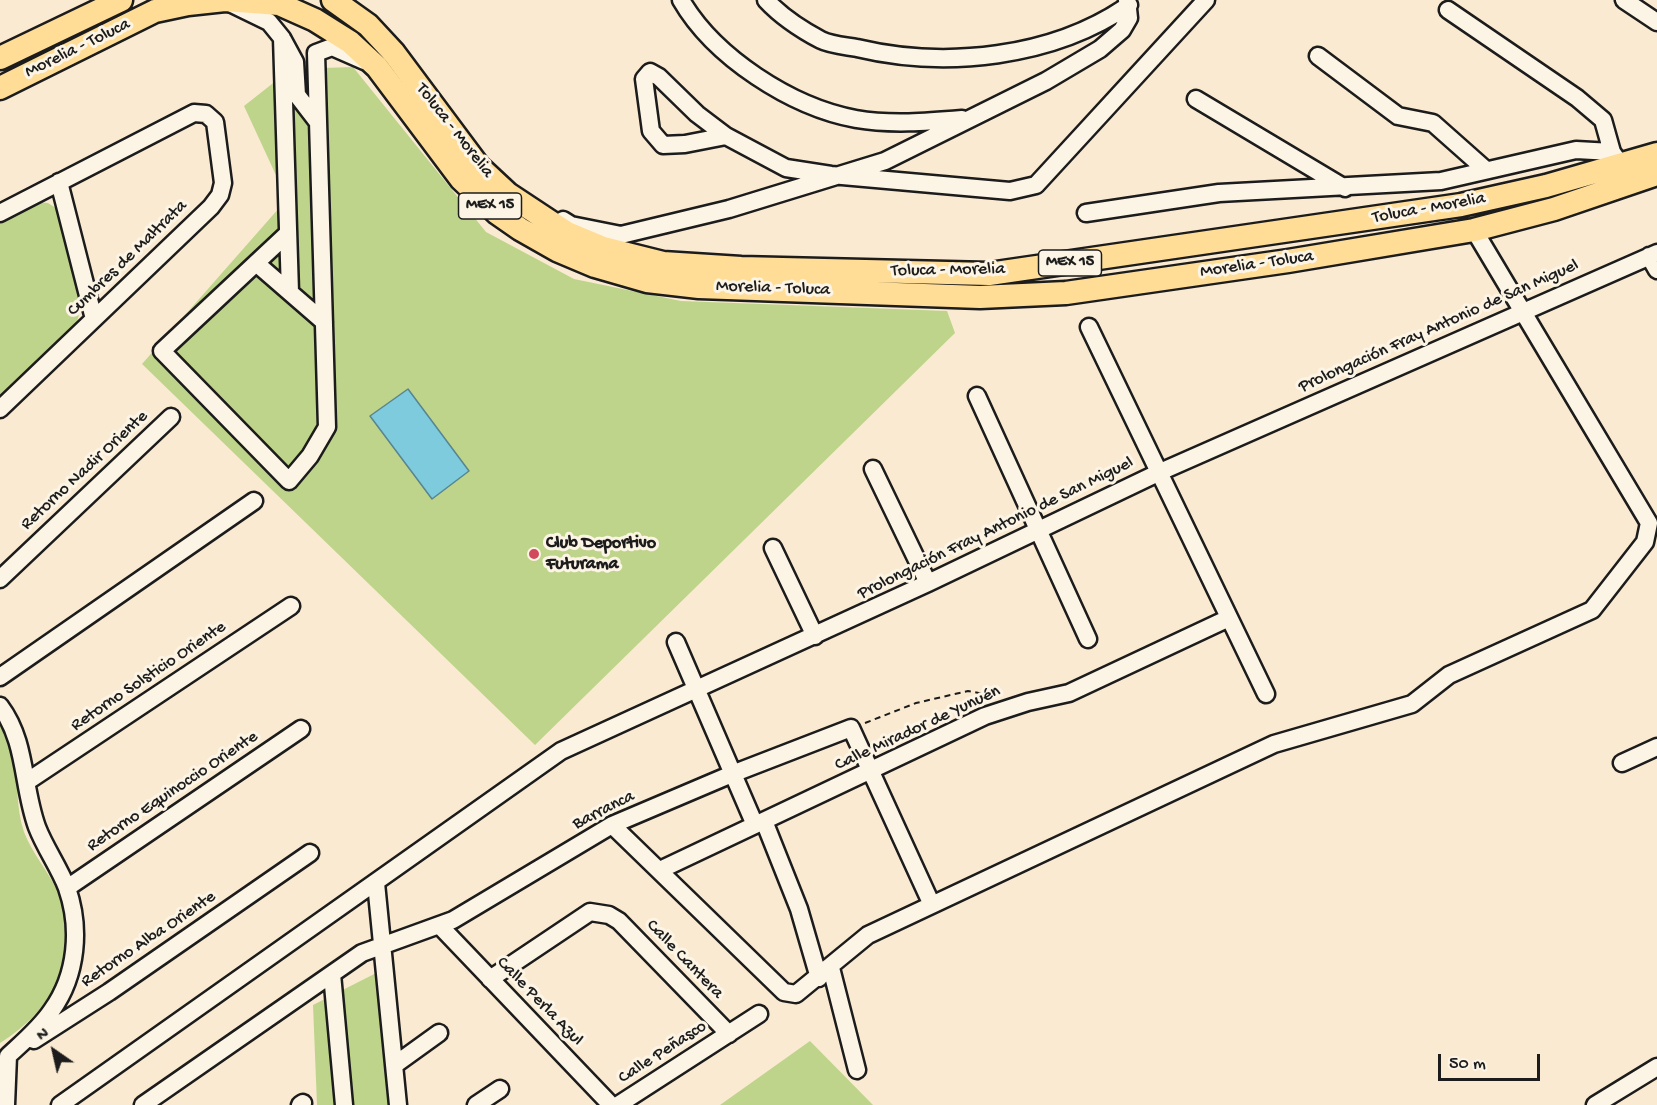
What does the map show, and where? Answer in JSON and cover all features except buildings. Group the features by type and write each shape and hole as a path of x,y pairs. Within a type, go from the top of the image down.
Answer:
{"main road":[{"path":"0,58 122,0"},
{"name":"Morelia - Toluca","path":"0,88 155,11 225,0 279,4 315,20 350,42 377,67 461,179 478,196 520,228 557,250 595,267 647,281 699,287 980,297 1066,293 1288,261 1474,230 1554,209 1657,174"},
{"name":"Toluca - Morelia","path":"333,0 368,25 394,53 472,159 502,189 558,227 603,248 663,262 708,266 974,275 1268,235 1461,205 1546,186 1616,159 1657,154"},
{"path":"1288,261 1290,248 1294,241 1382,228 1461,205"},
{"path":"1066,293 1140,273 1268,257 1271,254 1268,235"}],"street":[{"path":"225,0 269,22 282,38 295,62 297,95 317,121"},
{"path":"681,0 729,57 786,96 854,118 913,121 969,119"},
{"path":"766,0 774,9 822,40 881,54 946,57 1011,52 1068,38 1110,18 1128,2"},
{"path":"726,136 685,144 663,145 651,131 644,79 650,72 659,77 697,114 726,136 786,168 831,175 1010,191 1036,185 1206,0"},
{"path":"1624,0 1657,22"},
{"path":"502,189 511,189 571,225 621,235 729,209 831,175 885,161 1046,81 1082,60 1122,30 1129,18 1128,2"},
{"path":"1448,10 1577,98 1603,120 1616,159"},
{"path":"282,38 286,235 290,292"},
{"path":"1068,38 1082,60"},
{"path":"286,235 162,351 289,481 310,456 327,427 316,53 332,47 377,67"},
{"path":"1318,56 1398,116 1433,123 1486,170"},
{"path":"1196,99 1346,188"},
{"name":"Cumbres de Maltrata","path":"0,409 211,207 220,195 223,183 215,122 206,114 194,113 59,182"},
{"path":"913,121 923,143"},
{"path":"1086,213 1219,193 1346,188 1441,181 1576,150 1616,159"},
{"path":"0,213 59,182 94,319"},
{"path":"612,825 784,992 796,994 825,973 868,935 1274,744 1412,704 1449,675 1592,610 1645,543 1649,523 1474,230"},
{"name":"Prolongación Fray Antonio de San Miguel","path":"60,1105 561,751 928,584 1160,472 1522,310 1654,260"},
{"path":"256,263 324,322"},
{"path":"1089,327 1266,694"},
{"path":"977,396 1088,639"},
{"name":"Retorno Nadir Oriente","path":"0,579 171,417"},
{"path":"873,469 928,584"},
{"path":"0,677 254,501"},
{"path":"773,548 815,636"},
{"name":"Retorno Solsticio Oriente","path":"28,781 291,606"},
{"name":"Calle Mirador de Yunuén","path":"660,870 985,716 1028,702 1070,693 1229,618"},
{"path":"676,642 732,774 760,823 799,909 825,973 857,1070"},
{"path":"0,706 17,734 37,826 67,888 75,917 75,942 70,971 52,1011 8,1056 6,1105"},
{"path":"851,728 932,905"},
{"name":"Barranca","path":"142,1105 362,953 383,943 440,926 612,825 732,774 851,728"},
{"name":"Retorno Equinoccio Oriente","path":"67,888 301,729"},
{"path":"1622,763 1657,747"},
{"name":"Retorno Alba Oriente","path":"8,1056 109,992 310,853"},
{"path":"376,883 396,1064 398,1105"},
{"name":"Calle Cantera","path":"490,979 590,912 609,915 619,921 729,1034"},
{"name":"Calle Perla Azul","path":"440,926 611,1105"},
{"path":"332,974 344,1105"},
{"name":"Calle Peñasco","path":"618,1105 759,1014"},
{"path":"396,1064 439,1033"},
{"path":"1595,1105 1657,1067"},
{"path":"476,1105 500,1089"}],"path":[{"path":"851,728 916,702 968,691 998,696"}],"green space":[{"name":"Club Deportivo Futurama","path":"353,67 486,232 574,279 681,301 947,311 955,333 535,745 142,364 287,199 244,106 291,69"},
{"path":"36,202 48,203 56,208 81,307 77,322 0,398 0,221"},
{"path":"0,716 14,754 21,823 31,847 58,892 66,914 68,936 66,958 49,997 19,1030 0,1043"},
{"path":"394,964 405,1105 317,1105 313,1005"},
{"path":"810,1041 873,1105 720,1105"}],"water":[{"path":"408,389 469,471 432,499 370,416"}],"place":[{"name":"Club Deportivo Futurama","path":"534,554"}]}
